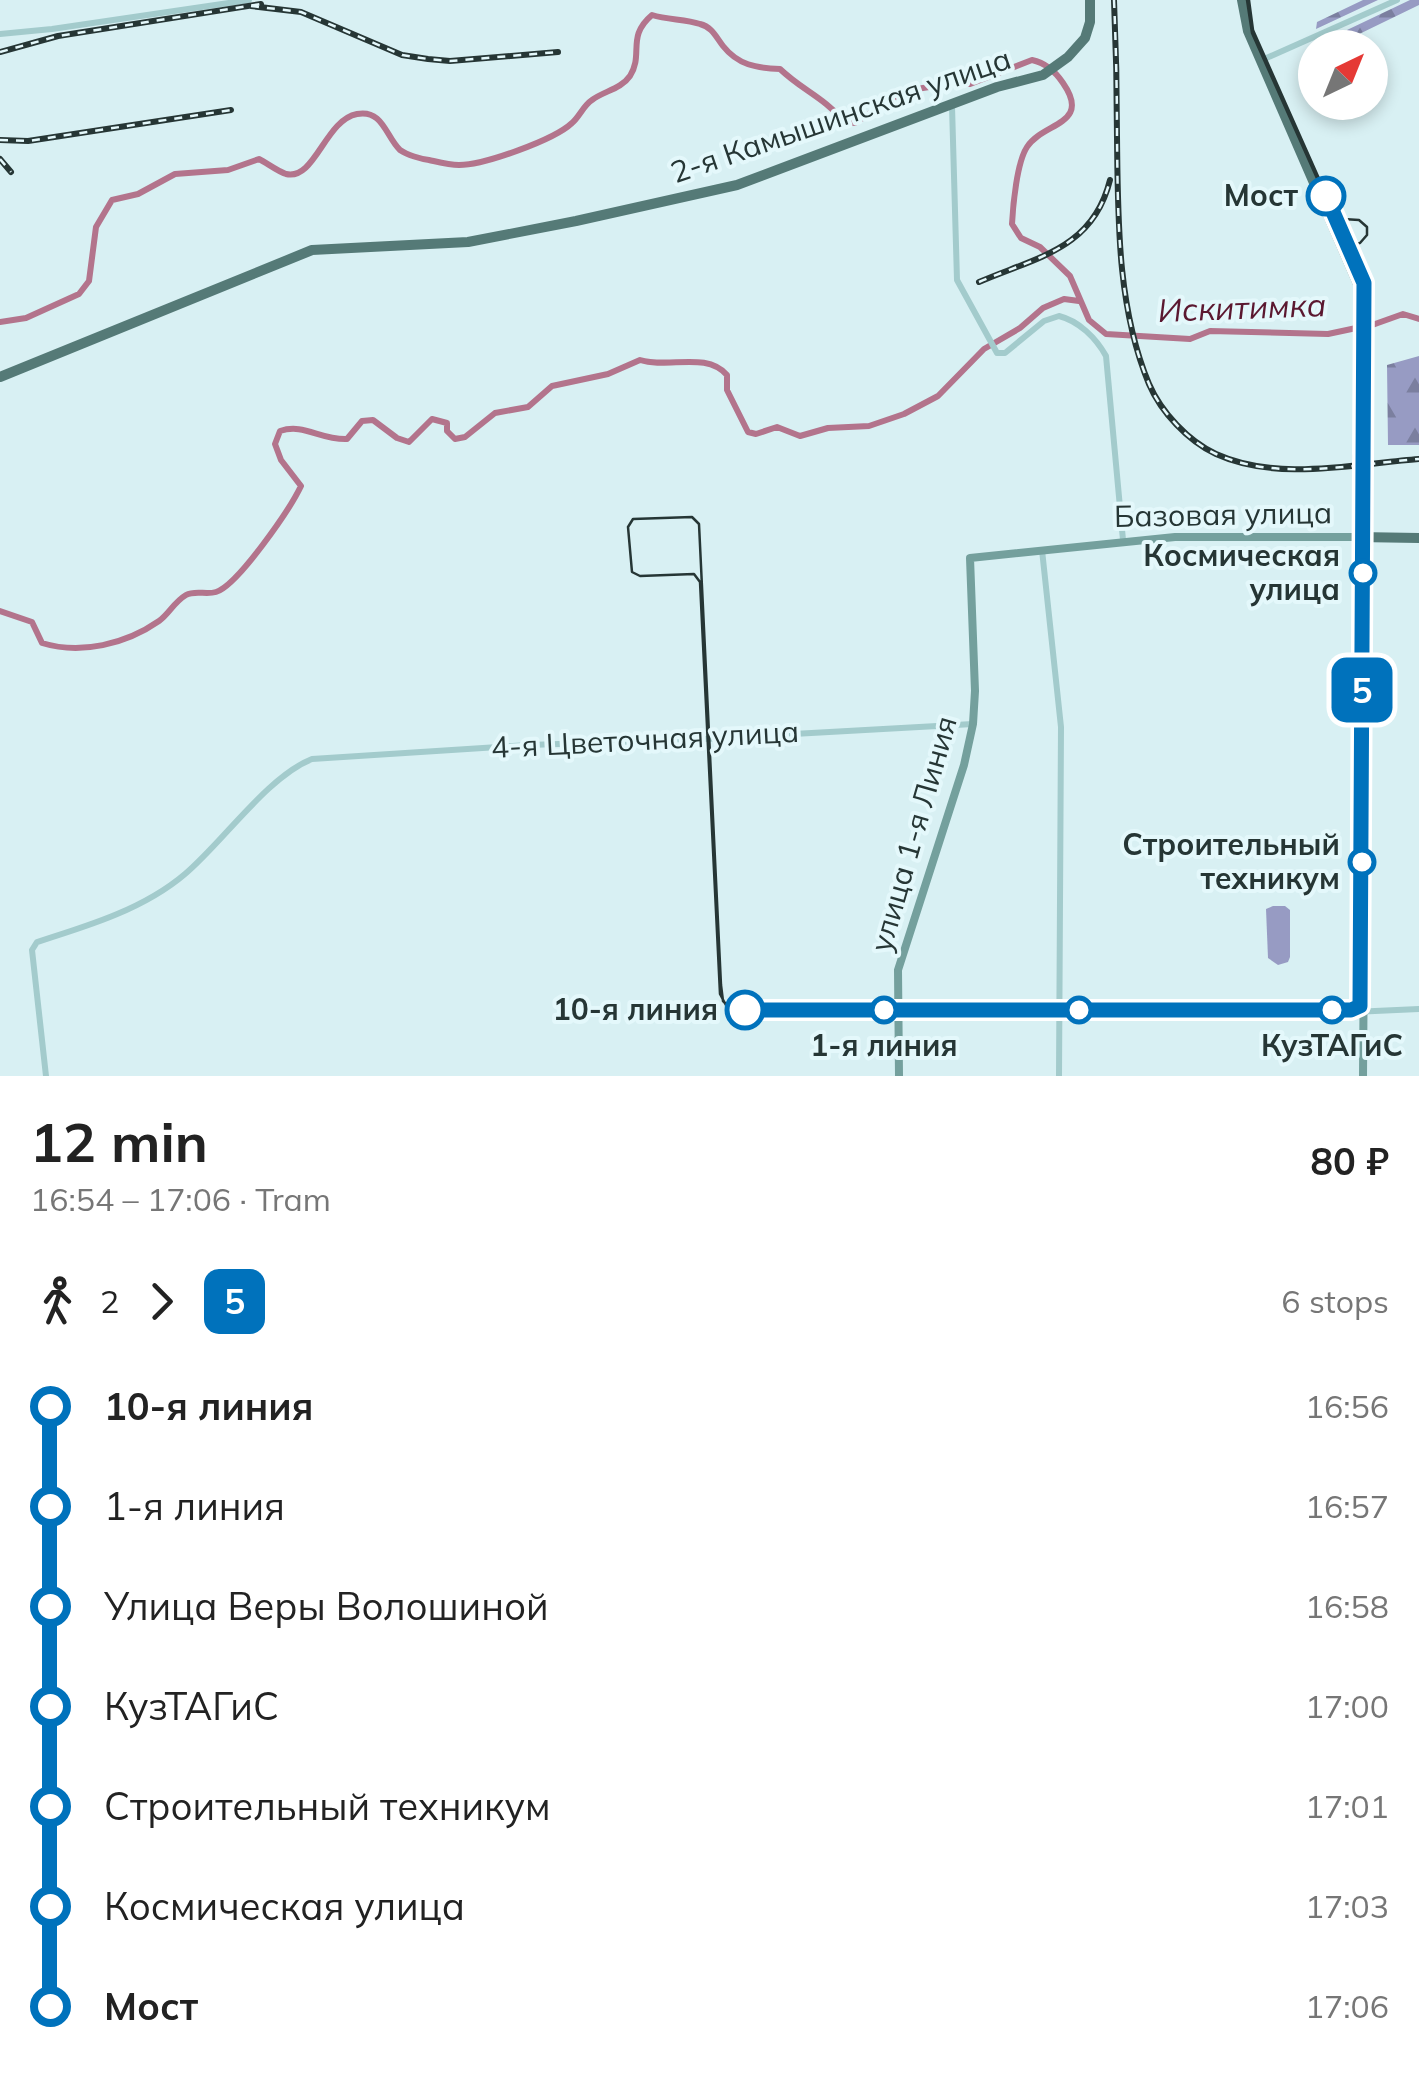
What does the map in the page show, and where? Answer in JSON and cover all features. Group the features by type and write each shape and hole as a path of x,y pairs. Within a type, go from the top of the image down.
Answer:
{"main road":[{"name":"2-я Камышинская улица","path":"0,377 298,254 324,248 468,242 711,193 952,106 996,86 1043,75 1086,38 1090,0"},
{"path":"1242,0 1248,31 1356,279 1360,311 1363,1076"},
{"name":"Базовая улица","path":"970,558 1123,540 1209,536 1419,538"},
{"name":"улица 1-я Линия","path":"898,1076 901,960 964,765 973,724 970,558"}],"street":[{"path":"0,34 249,0"},
{"path":"1261,61 1397,0"},
{"path":"952,106 957,280 998,354 1006,353 1044,321 1059,316 1073,321 1099,344 1106,356 1123,540"},
{"path":"1042,550 1062,727 1059,1076"},
{"name":"4-я Цветочная улица","path":"46,1076 32,950 37,942 108,918 184,876 290,772 318,758 973,724"},
{"path":"899,1007 1419,1008"}],"green space":[{"path":"1363,0 1378,0 1316,29 1317,22"},
{"path":"1410,0 1419,0 1419,5 1367,30 1347,30"},
{"path":"1419,356 1419,445 1388,445 1387,365"},
{"path":"1273,906 1290,910 1290,957 1288,962 1278,965 1268,958 1266,909"}],"waterway":[{"name":"Искитимка","path":"0,322 26,318 79,294 89,281 96,227 112,200 138,194 175,174 228,170 259,159 283,173 296,174 313,160 336,127 357,114 378,120 403,152 451,164 485,161 550,137 572,123 592,100 630,76 636,60 637,38 652,15 704,25 735,57 755,66 780,69 845,122 855,123 904,91 970,84 1032,60 1050,68 1063,83 1072,107 1069,115 1027,147 1018,173 1012,224 1021,238 1040,247 1070,276 1089,320 1106,334 1190,339 1210,331 1328,334 1403,314 1419,319"},
{"path":"0,611 32,622 42,643 87,647 132,636 163,618 186,595 216,592 226,586 263,545 301,486 281,460 275,444 280,431 297,429 347,439 362,421 373,420 409,442 432,419 447,423 447,431 455,439 465,437 495,413 528,407 552,386 608,374 640,360 698,362 718,368 727,375 727,390 748,432 756,434 777,427 800,436 828,428 869,426 938,396 984,349 1020,328 1043,308 1064,299 1079,301"}],"tram line":[{"path":"1247,0 1252,33 1362,284 1359,1003 1349,1008 728,1006 723,1001 721,985 699,524 692,517 633,519 628,527 632,572 640,576 694,574 700,582 720,994 728,1009 1349,1011 1361,1004 1364,283 1253,30 1249,0"},
{"name":"5","path":"745,1010 1354,1010 1360,1006 1364,283 1326,196"},
{"path":"1335,213 1343,219 1359,220 1367,227 1367,235 1360,243 1352,244 1345,239"}],"railway":[{"path":"1114,0 1121,262 1138,355 1161,405 1195,442 1240,462 1316,469 1419,459"},
{"path":"0,52 58,36 261,4"},
{"path":"251,6 301,12 402,55 428,59 450,61 558,52"},
{"path":"0,140 28,141 231,110"},
{"path":"0,159 11,172"},
{"path":"979,282 1060,248 1076,236 1091,222 1110,180"}],"place":[{"name":"Мост","path":"1326,196"},
{"name":"Космическая улица","path":"1363,573"},
{"name":"Строительный техникум","path":"1362,862"},
{"name":"10-я линия","path":"745,1010"},
{"name":"1-я линия","path":"884,1010"},
{"name":"КузТАГиС","path":"1332,1010"}]}
